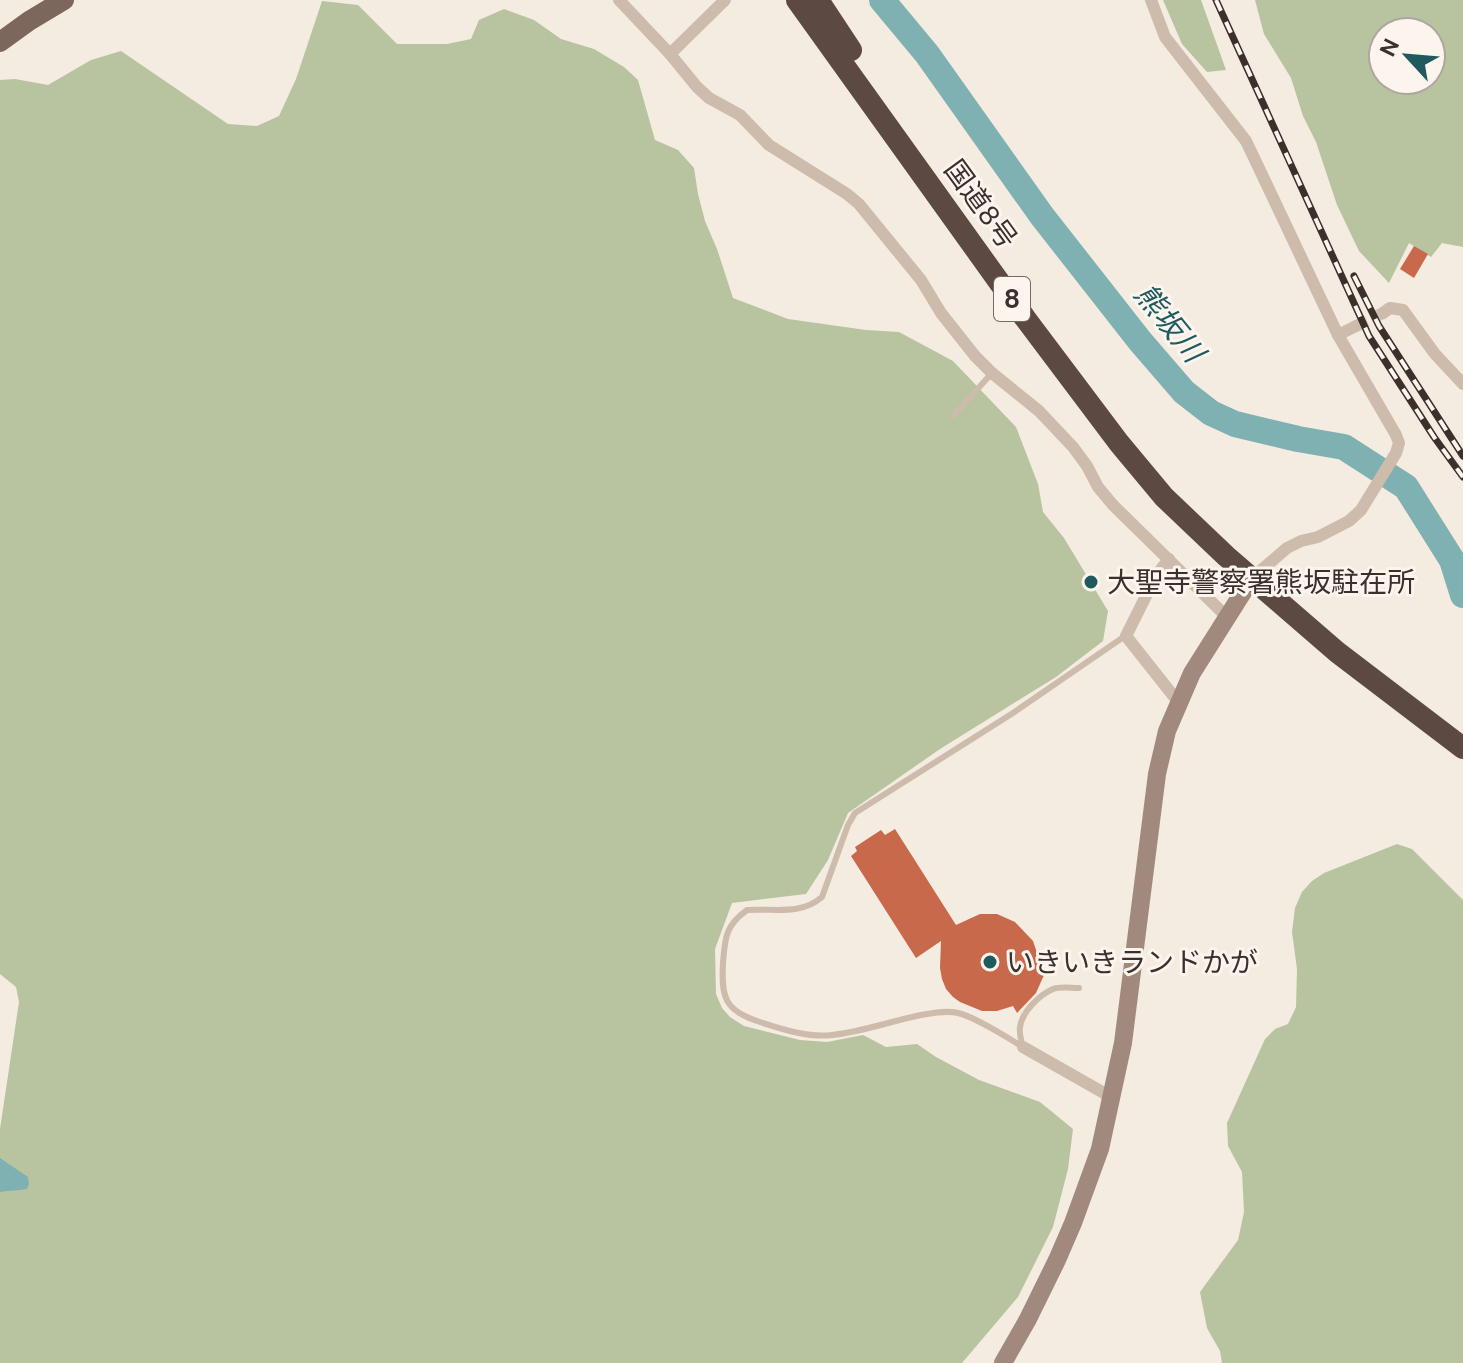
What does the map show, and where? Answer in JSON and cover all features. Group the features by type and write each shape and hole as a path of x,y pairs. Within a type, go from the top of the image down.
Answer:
{"highway":[{"name":"国道8号","path":"797,0 1016,305 1119,443 1164,497 1226,556 1337,652 1462,750"},
{"name":"国道8号","path":"818,0 897,121 1024,300 1116,422 1240,551 1252,578"}],"main road":[{"path":"0,42 64,0"}],"street":[{"path":"619,0 709,98 740,115 769,145 859,204 921,280 941,313 975,356 1039,411 1073,447 1113,505 1228,618"},
{"path":"670,54 725,0"},
{"path":"1003,1363 1028,1319 1073,1223 1100,1149 1123,1043 1157,774 1167,731 1179,703 1192,673 1252,578 1287,548 1318,537 1349,521 1361,510 1399,443 1338,335 1246,141 1165,37 1151,0"},
{"path":"1383,313 1390,308 1403,310 1435,354 1463,384"},
{"path":"1338,335 1356,326"},
{"path":"1169,559 1156,576 1126,636 1179,703"},
{"path":"1023,1047 1111,1097"}],"lane":[{"path":"954,415 992,373"},
{"path":"1023,1047 958,1013 939,1012 902,1018 827,1036 798,1032 744,1017 725,1001 722,987 726,935 730,926 747,910 801,909 813,905 822,897 855,813 1013,713 1126,636"},
{"path":"1023,1047 1020,1023 1041,996 1056,988 1079,988"}],"green space":[{"path":"1163,0 1201,0 1226,70 1207,72 1182,44"},
{"path":"1255,0 1463,0 1463,247 1442,243 1431,257 1409,243 1389,283 1359,251 1337,205 1291,78 1264,34"},
{"path":"322,1 358,5 397,44 447,44 471,39 479,20 504,9 534,20 561,39 594,49 624,67 638,80 655,140 678,150 694,168 705,221 733,298 788,319 899,332 953,361 1016,427 1038,484 1043,512 1064,538 1108,611 1103,641 1056,677 940,749 848,813 828,860 806,894 732,903 715,949 716,994 722,1008 744,1026 800,1040 827,1042 863,1035 886,1047 917,1044 979,1080 1040,1102 1073,1129 1068,1169 1053,1227 1018,1297 962,1363 0,1363 0,1129 19,1002 16,987 0,974 0,80 15,79 48,85 91,60 121,51 228,124 257,126 279,116 296,79"},
{"path":"1397,844 1412,849 1463,900 1463,1363 1222,1363 1220,1351 1207,1328 1200,1292 1238,1240 1244,1212 1242,1172 1228,1146 1227,1123 1265,1039 1275,1029 1288,1024 1296,1007 1297,969 1292,932 1295,908 1302,892 1324,873"}],"water":[{"path":"0,1158 28,1177 27,1189 0,1192"}],"building":[{"path":"1414,246 1428,254 1414,278 1400,269"},
{"path":"895,829 956,925 980,914 997,914 1015,922 1033,941 1038,956 1038,972 1044,975 1036,993 1017,1013 1013,1006 982,1011 953,997 942,979 941,941 916,958 851,856 857,851 855,847 881,830 885,835"}],"waterway":[{"name":"熊坂川","path":"882,0 927,54 1042,216 1184,392 1211,413 1235,424 1344,447 1406,487 1452,560 1463,595"}],"tunnel":[{"path":"1356,326 1383,313"}],"railway":[{"path":"1216,0 1369,336 1463,477"},
{"path":"1354,276 1379,326 1463,456"}],"place":[{"name":"大聖寺警察署熊坂駐在所","path":"1091,582"},
{"name":"いきいきランドかが","path":"990,962"}]}
